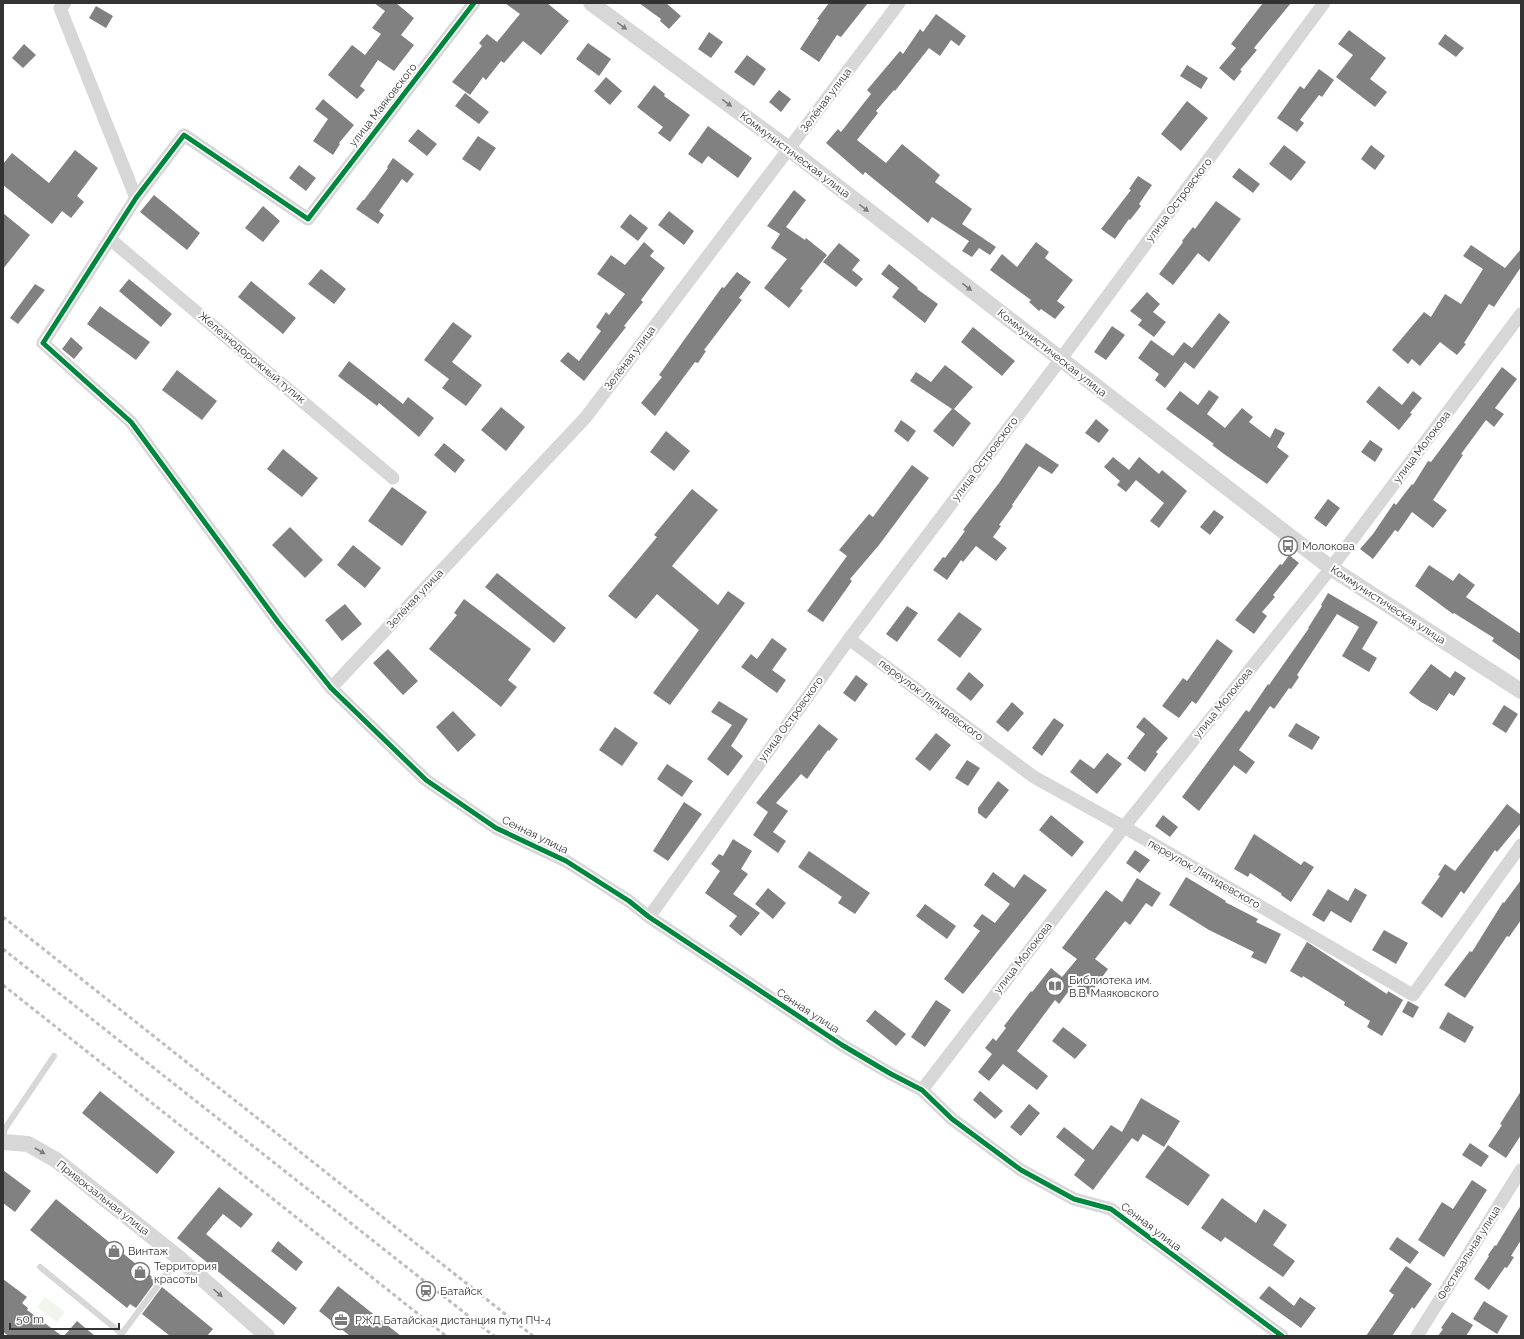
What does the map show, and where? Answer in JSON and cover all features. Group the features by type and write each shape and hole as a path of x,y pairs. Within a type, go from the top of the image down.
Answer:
{"street":[{"name":"улица Маяковского","path":"136,198 184,134 308,219 474,3"},
{"name":"Коммунистическая улица","path":"591,3 789,150 1331,568 1521,691"},
{"name":"Зелёная улица","path":"331,688 586,417 899,3"},
{"name":"улица Островского","path":"649,918 849,639 1060,360 1324,3"},
{"path":"62,6 136,198 110,238"},
{"name":"Сенная улица","path":"110,238 43,343 131,422 278,622 331,688 426,780 496,828 566,861 629,901 649,918 842,1045 891,1074 922,1090 952,1119 1021,1170 1074,1198 1111,1209 1282,1336"},
{"name":"Железнодорожный тупик","path":"110,238 393,478"},
{"name":"улица Молокова","path":"922,1090 1124,827 1331,568 1521,314"},
{"name":"переулок Ляпидевского","path":"849,639 1034,777 1124,827 1413,995 1521,845"},
{"name":"Привокзальная улица","path":"3,1142 28,1144 56,1160 179,1258 267,1336"},
{"name":"Фестивальная улица","path":"1417,1336 1521,1170"}],"lane":[{"path":"3,1142 4,1130 54,1056"},
{"path":"40,1268 121,1335 179,1258"}],"shaded area":[{"path":"45,1297 65,1312 57,1322 37,1307"}],"building":[{"path":"374,3 396,3 414,18 401,35 414,45 394,71 378,60 360,86 365,90 357,99 328,75 352,45 365,55 381,34 372,28 385,11"},
{"path":"505,3 547,3 569,21 541,55 523,41 504,63 501,61 486,80 483,77 470,95 452,82 482,46 479,43 487,34 497,42 520,14"},
{"path":"639,3 666,3 681,16 669,29 660,21 661,19"},
{"path":"829,3 868,3 841,37 837,35 819,62 800,49 819,20 817,19"},
{"path":"1263,3 1291,3 1254,48 1257,50 1240,70 1242,71 1234,81 1219,68 1236,48 1231,44"},
{"path":"96,6 113,16 106,28 89,18"},
{"path":"936,14 966,36 959,46 951,40 940,56 929,48 895,91 894,90 876,111 878,113 857,140 886,163 902,144 940,175 935,182 972,209 962,224 996,247 990,255 979,248 972,257 962,251 969,241 932,217 928,223 865,172 863,175 826,143 838,129 841,132 871,94 867,90 900,51 903,54 920,29 923,32"},
{"path":"1349,30 1386,58 1370,79 1387,92 1375,107 1336,77 1353,55 1338,44"},
{"path":"709,32 723,42 711,58 698,49"},
{"path":"1445,34 1464,48 1456,57 1438,44"},
{"path":"588,43 611,59 599,76 576,59"},
{"path":"24,44 36,55 23,68 12,58"},
{"path":"747,55 766,69 754,86 734,72"},
{"path":"1187,65 1208,78 1201,89 1180,76"},
{"path":"1319,69 1334,80 1322,97 1319,95 1300,120 1304,123 1297,132 1277,118 1300,86 1304,89"},
{"path":"606,77 622,91 610,105 594,91"},
{"path":"654,85 665,94 664,96 690,115 670,142 658,133 663,127 637,107"},
{"path":"779,90 791,99 781,112 769,102"},
{"path":"465,93 489,112 479,124 455,106"},
{"path":"323,99 354,125 339,143 340,144 333,155 313,141 328,119 315,109"},
{"path":"1187,101 1208,118 1181,151 1161,134"},
{"path":"708,126 752,158 738,178 708,156 702,164 688,154"},
{"path":"418,129 437,144 427,156 408,141"},
{"path":"478,136 496,148 480,171 462,159"},
{"path":"1284,145 1306,162 1291,181 1269,164"},
{"path":"1371,145 1385,156 1375,170 1361,159"},
{"path":"75,150 98,168 77,196 84,202 71,218 62,211 52,224 3,185 3,164 12,153 49,183"},
{"path":"393,158 414,174 407,183 402,179 379,211 384,215 378,224 356,209 388,168 387,167"},
{"path":"299,165 316,178 306,191 289,178"},
{"path":"1239,168 1260,184 1253,193 1232,177"},
{"path":"1138,176 1152,185 1139,204 1141,206 1130,220 1129,219 1115,239 1101,229 1131,190 1129,189"},
{"path":"794,190 806,200 786,227 805,240 806,238 827,255 800,289 803,290 789,308 764,288 787,259 771,248 780,234 767,226"},
{"path":"154,195 200,233 187,250 140,212"},
{"path":"1216,201 1241,219 1209,262 1198,253 1173,285 1159,274 1183,242 1182,241 1193,227 1195,229"},
{"path":"263,206 280,221 263,242 245,228"},
{"path":"669,211 694,231 684,245 658,225"},
{"path":"3,213 30,235 3,269"},
{"path":"630,214 648,228 638,241 620,227"},
{"path":"644,242 654,251 650,256 665,268 641,300 643,302 624,326 626,327 584,381 560,361 568,352 579,361 601,331 596,327 606,312 609,315 625,294 597,274 611,255 625,265"},
{"path":"1036,242 1049,252 1045,258 1073,280 1057,301 1065,307 1055,319 1041,309 1039,311 1029,302 1031,300 990,270 1002,254 1017,267"},
{"path":"839,243 860,260 852,270 863,279 856,287 823,262"},
{"path":"1471,245 1505,268 1521,249 1521,267 1494,307 1489,304 1464,343 1466,344 1457,355 1440,342 1420,366 1412,359 1408,364 1392,350 1424,312 1431,317 1445,294 1461,304 1483,269 1463,256"},
{"path":"889,264 918,288 917,289 938,304 925,323 892,297 899,288 881,274"},
{"path":"321,269 346,289 334,304 308,284"},
{"path":"737,272 751,282 739,298 742,300 704,350 706,351 698,363 695,362 655,416 641,403 662,377 659,375 722,287 724,288"},
{"path":"129,279 172,314 161,327 119,291"},
{"path":"251,281 296,318 283,334 238,297"},
{"path":"35,284 45,290 18,324 10,318"},
{"path":"1147,292 1160,304 1153,312 1166,322 1154,337 1138,325 1142,320 1130,311"},
{"path":"100,306 150,342 136,360 87,324"},
{"path":"1219,313 1230,322 1194,369 1185,362 1165,388 1155,380 1159,374 1138,358 1151,340 1173,356 1184,342 1192,348"},
{"path":"453,322 472,336 452,362 482,385 466,406 442,388 449,379 424,360"},
{"path":"1112,326 1125,335 1106,360 1094,352"},
{"path":"973,327 1015,361 1002,376 961,342"},
{"path":"71,337 83,348 74,359 62,349"},
{"path":"349,361 403,404 408,397 434,418 419,437 379,403 377,406 338,376"},
{"path":"945,365 973,387 954,409 971,423 953,447 933,431 952,409 910,381 916,372 931,382"},
{"path":"1502,367 1517,379 1495,408 1504,414 1494,427 1486,420 1461,454 1463,455 1433,500 1447,510 1433,528 1412,512 1398,532 1395,530 1373,559 1360,549 1373,534 1394,503 1396,505 1412,484 1413,485 1428,461 1431,462"},
{"path":"177,370 217,401 202,420 162,390"},
{"path":"1379,386 1402,405 1413,391 1422,398 1410,413 1412,414 1399,430 1366,402"},
{"path":"1209,390 1219,397 1207,414 1225,428 1242,408 1253,417 1249,422 1270,438 1275,428 1285,433 1277,447 1289,456 1267,484 1224,454 1212,445 1214,444 1166,409 1180,391 1198,405"},
{"path":"501,407 525,427 506,451 481,430"},
{"path":"1096,419 1109,430 1099,443 1085,433"},
{"path":"901,420 916,431 908,442 894,431"},
{"path":"666,431 690,451 674,471 650,452"},
{"path":"1370,440 1383,449 1375,462 1361,452"},
{"path":"444,443 465,460 455,473 434,455"},
{"path":"1026,443 1059,465 1052,474 1039,466 1012,505 1013,506 999,525 1001,526 993,537 1007,548 996,561 976,546 963,562 961,560 947,580 933,570 943,557 945,558 965,531 963,530 999,483"},
{"path":"283,449 318,478 302,497 267,469"},
{"path":"1113,457 1129,470 1139,457 1159,474 1162,470 1187,491 1159,528 1150,521 1164,503 1136,480 1126,492 1117,485 1120,481 1104,467"},
{"path":"912,465 929,478 879,545 850,579 852,581 823,622 807,611 847,556 839,550 869,514 873,517"},
{"path":"392,487 427,512 402,546 368,521"},
{"path":"692,489 718,510 672,566 718,605 728,591 745,603 670,705 653,693 699,630 657,594 636,619 608,596 657,537 654,535"},
{"path":"1328,499 1340,508 1326,527 1314,518"},
{"path":"1214,510 1224,517 1210,535 1200,527"},
{"path":"290,527 323,560 305,578 272,545"},
{"path":"353,545 381,568 365,588 337,565"},
{"path":"1289,555 1299,563 1273,595 1275,597 1262,612 1267,616 1254,634 1235,620"},
{"path":"1429,565 1453,581 1459,573 1475,585 1466,597 1521,634 1521,661 1492,641 1494,638 1454,613 1453,614 1415,586"},
{"path":"497,573 566,628 554,643 485,587"},
{"path":"1328,593 1378,622 1362,649 1377,658 1369,672 1342,656 1359,627 1337,614 1297,675 1299,677 1291,689 1289,688 1274,709 1270,706 1239,750 1255,762 1246,774 1234,765 1199,811 1182,797 1246,710 1249,712 1268,684 1269,685 1309,628"},
{"path":"464,599 531,649 508,680 517,687 501,707 429,649 457,615 454,613"},
{"path":"345,604 362,624 342,641 325,620"},
{"path":"907,606 918,613 897,642 886,634"},
{"path":"959,612 982,629 960,658 937,640"},
{"path":"772,638 787,649 772,670 786,680 777,693 741,667 751,654 757,659"},
{"path":"1217,639 1233,651 1196,704 1192,701 1179,718 1162,706 1183,678 1187,681"},
{"path":"388,649 418,681 403,695 373,663"},
{"path":"1431,664 1450,678 1455,671 1466,678 1454,696 1449,693 1437,711 1409,693"},
{"path":"969,672 984,685 971,701 956,689"},
{"path":"856,675 868,684 855,702 843,693"},
{"path":"719,701 748,719 731,746 743,756 728,776 707,759 732,725 711,712"},
{"path":"1012,702 1024,713 1008,732 996,722"},
{"path":"1504,705 1518,714 1506,733 1492,724"},
{"path":"453,711 476,735 458,752 436,727"},
{"path":"1144,717 1168,738 1156,752 1158,754 1145,772 1127,758 1145,734 1136,727"},
{"path":"1054,718 1064,725 1042,756 1032,748"},
{"path":"1296,723 1320,737 1312,750 1288,736"},
{"path":"819,724 838,739 807,779 801,774 776,803 788,811 773,832 786,841 778,853 753,835 768,812 756,803"},
{"path":"615,727 638,743 622,766 599,750"},
{"path":"936,733 951,745 930,771 915,759"},
{"path":"1107,753 1122,764 1097,794 1070,772 1080,759 1094,769"},
{"path":"967,760 980,768 968,786 955,778"},
{"path":"667,764 693,781 682,797 657,779"},
{"path":"998,781 1009,790 986,819 978,813 978,808"},
{"path":"684,802 702,814 668,861 653,851"},
{"path":"1507,804 1521,815 1521,823 1497,852 1495,850 1464,894 1461,891 1442,918 1421,903 1440,876 1438,875 1445,864 1455,871"},
{"path":"1051,815 1084,842 1072,857 1039,830"},
{"path":"1163,815 1178,827 1170,837 1155,826"},
{"path":"1254,834 1301,865 1304,861 1314,867 1291,902 1281,895 1282,894 1250,873 1248,877 1234,869"},
{"path":"733,839 752,851 741,869 748,874 733,894 760,913 741,936 729,926 737,916 705,893 720,871 711,864 719,854 723,856"},
{"path":"1135,850 1150,860 1140,873 1126,863"},
{"path":"809,851 870,893 855,914 838,903 842,897 798,867"},
{"path":"993,872 1014,888 1024,874 1047,890 963,994 944,979 980,931 973,926 982,914 995,923 1010,904 984,885"},
{"path":"1186,877 1226,901 1225,902 1258,919 1256,922 1281,934 1266,964 1251,957 1254,952 1209,930 1169,905"},
{"path":"1137,878 1161,893 1152,907 1146,903 1130,925 1125,921 1095,959 1108,969 1089,995 1074,984 1059,1004 1055,1000 1017,1051 1048,1076 1037,1090 1003,1064 989,1081 978,1072 992,1054 985,1048 993,1038 996,1041 1006,1028 1004,1026 1051,968 1062,977 1077,959 1062,948 1106,890 1122,902"},
{"path":"1521,880 1521,920 1509,937 1507,936 1465,998 1444,985 1470,951 1472,952 1503,902 1504,903"},
{"path":"768,888 786,903 773,919 755,904"},
{"path":"1355,888 1367,895 1351,923 1331,911 1324,922 1312,915 1328,889 1348,901"},
{"path":"925,904 956,926 947,939 916,916"},
{"path":"1384,930 1408,943 1396,964 1372,950"},
{"path":"1307,942 1387,994 1388,991 1403,1000 1382,1036 1367,1027 1370,1021 1344,1005 1345,1002 1303,976 1302,978 1290,971"},
{"path":"936,1000 951,1010 925,1047 911,1037"},
{"path":"1408,1001 1419,1007 1413,1018 1402,1012"},
{"path":"875,1010 906,1034 896,1046 866,1021"},
{"path":"1448,1012 1474,1027 1465,1043 1439,1028"},
{"path":"1063,1027 1087,1045 1075,1059 1052,1041"},
{"path":"100,1091 175,1152 157,1174 82,1113"},
{"path":"980,1091 1003,1111 995,1119 973,1100"},
{"path":"1521,1091 1521,1135 1506,1158 1488,1146 1502,1125 1500,1124"},
{"path":"1141,1098 1180,1121 1164,1147 1143,1134 1138,1142 1132,1138 1093,1190 1074,1175 1085,1160 1056,1137 1064,1127 1093,1150 1111,1125 1122,1132"},
{"path":"1029,1104 1040,1113 1021,1136 1010,1127"},
{"path":"1470,1143 1489,1156 1481,1167 1462,1155"},
{"path":"1168,1145 1210,1175 1188,1206 1145,1177"},
{"path":"3,1170 31,1191 15,1212 3,1203"},
{"path":"1472,1180 1487,1190 1444,1257 1418,1240 1442,1202 1453,1209"},
{"path":"219,1187 253,1214 241,1228 223,1214 206,1234 297,1308 284,1325 177,1238"},
{"path":"1222,1198 1256,1223 1264,1209 1287,1225 1273,1245 1295,1261 1283,1277 1225,1237 1221,1242 1201,1228"},
{"path":"56,1199 152,1277 151,1278 155,1282 136,1308 130,1304 127,1308 30,1230"},
{"path":"1521,1205 1521,1240 1511,1256 1514,1257 1507,1268 1505,1267 1489,1290 1474,1279"},
{"path":"1397,1237 1419,1252 1410,1264 1389,1249"},
{"path":"278,1241 303,1262 296,1271 271,1251"},
{"path":"1406,1266 1432,1284 1414,1309 1412,1307 1392,1336 1366,1336 1394,1295 1389,1291"},
{"path":"3,1279 27,1297 22,1303 28,1308 27,1310 62,1336 9,1336 3,1332"},
{"path":"338,1286 401,1336 350,1336 319,1311"},
{"path":"1269,1286 1294,1306 1300,1297 1316,1308 1301,1328 1259,1298"},
{"path":"162,1287 213,1329 207,1336 170,1336 142,1314"},
{"path":"1484,1301 1508,1316 1497,1334 1473,1319"},
{"path":"1452,1312 1473,1325 1466,1336 1438,1336 1443,1329 1441,1328"},
{"path":"77,1321 95,1336 64,1336"}],"railway":[{"path":"3,917 533,1336"},
{"path":"3,949 494,1336"},
{"path":"3,985 446,1336"}],"cycle path":[{"path":"474,3 308,219 184,135 136,198 43,343 131,422 278,622 331,688 426,780 496,828 566,861 629,901 649,917 842,1045 891,1074 922,1090 952,1119 1021,1170 1074,1199 1111,1209 1282,1336"}],"place":[{"name":"Молокова","path":"1288,546"},
{"name":"Библиотека им. В.В. Маяковского","path":"1055,986"},
{"name":"Винтаж","path":"114,1251"},
{"name":"Территория красоты","path":"140,1272"},
{"name":"Батайск","path":"426,1291"},
{"name":"РЖД Батайская дистанция пути ПЧ-4","path":"341,1320"}]}
